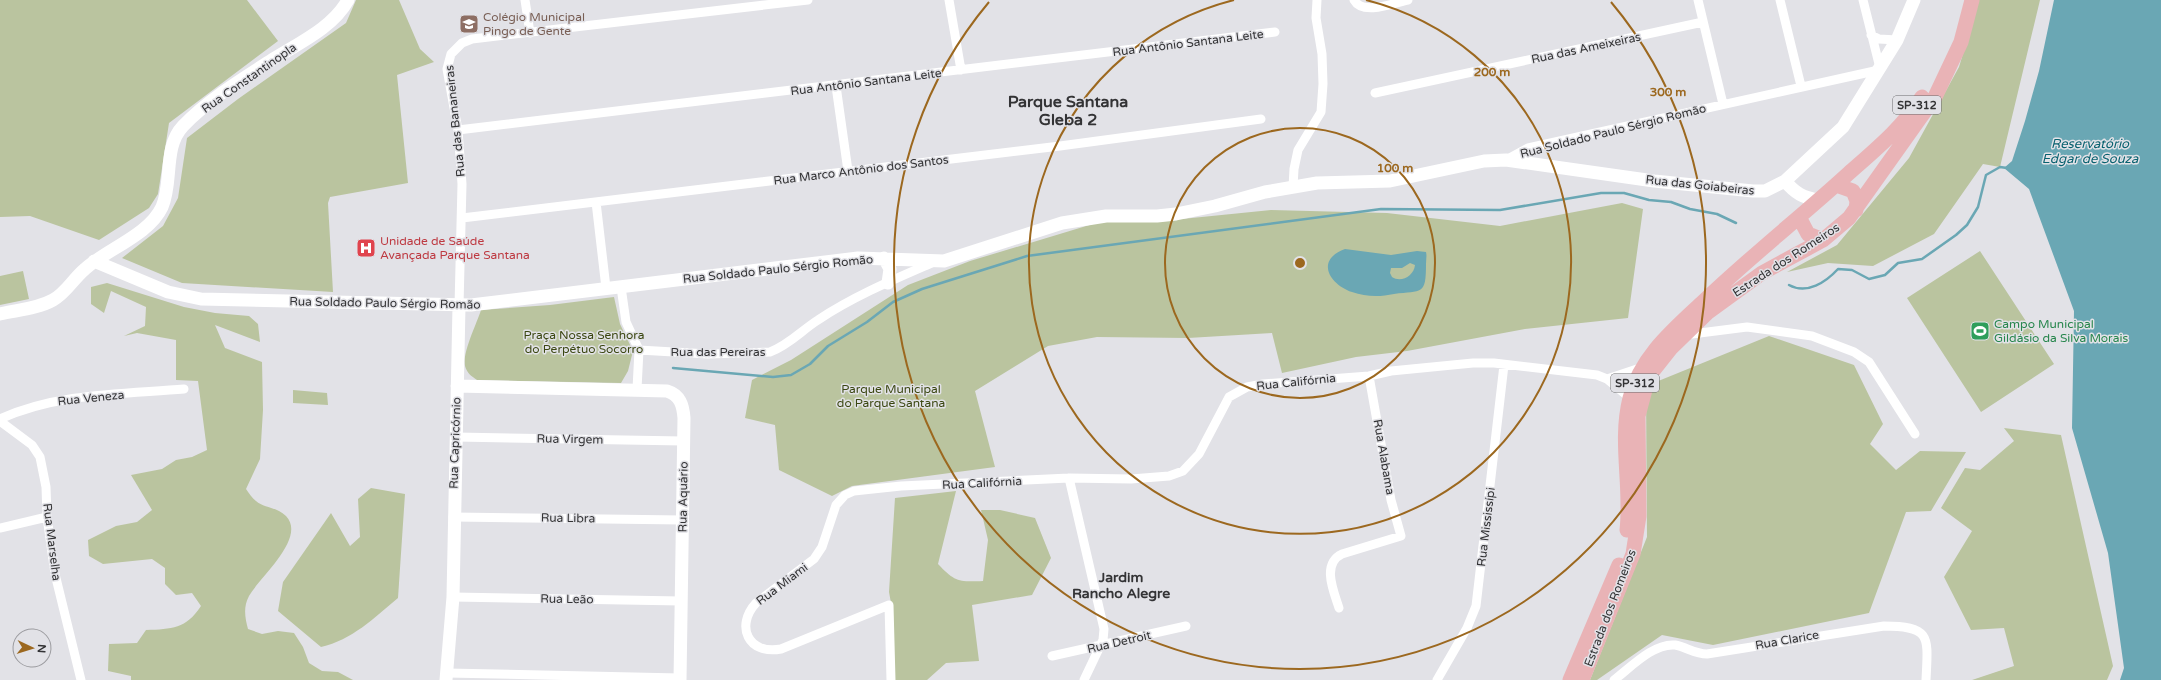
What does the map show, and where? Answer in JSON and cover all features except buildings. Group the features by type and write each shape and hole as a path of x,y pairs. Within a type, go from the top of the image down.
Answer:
{"main road":[{"name":"Estrada dos Romeiros","path":"1570,680 1617,569 1624,546 1629,517 1626,431 1630,398 1643,367 1652,353 1685,319 1757,251 1819,200 1883,142 1915,108 1944,57 1962,0"},
{"name":"Estrada dos Romeiros","path":"1582,680 1627,573 1637,535 1639,501 1637,431 1641,401 1652,372 1683,336 1707,313 1757,276 1823,240 1840,227 1856,210 1924,114 1941,85 1961,42 1972,0"},
{"path":"1836,185 1849,188 1853,191 1857,201 1856,210"},
{"path":"1799,217 1808,234 1823,240"}],"street":[{"name":"Rua Constantinopla","path":"0,314 50,302 60,296 84,269 94,261 142,230 154,219 162,208 166,195 174,142 182,127 239,81 319,31 336,16 348,0"},
{"path":"525,0 530,33"},
{"name":"Rua das Bananeiras","path":"457,386 462,184 458,130 447,69 451,54 462,43 472,39 530,33 758,3 808,0"},
{"path":"948,0 961,70"},
{"path":"1293,187 1294,169 1298,150 1322,112 1322,54 1316,18 1318,0"},
{"path":"1354,0 1358,5 1368,8 1408,0"},
{"path":"1698,0 1723,104"},
{"path":"1780,0 1801,86"},
{"path":"1863,0 1880,69"},
{"path":"1871,35 1879,39 1897,40 1914,0"},
{"name":"Rua das Ameixeiras","path":"1375,93 1703,22"},
{"name":"Rua Antônio Santana Leite","path":"458,130 836,86 1275,32"},
{"name":"Rua das Goiabeiras","path":"1506,160 1654,181 1765,191 1785,181 1843,128 1897,40"},
{"name":"Rua Soldado Paulo Sérgio Romão","path":"94,261 168,292 201,299 424,303 459,306 503,302 606,288 858,258 884,258 935,262 944,261 1062,223 1106,216 1157,216 1176,214 1215,206 1265,192 1317,183 1390,181 1484,161 1506,160 1528,148 1880,69"},
{"path":"836,86 848,171"},
{"name":"Rua Marco Antônio dos Santos","path":"462,218 1060,146 1261,119"},
{"path":"1528,148 1537,164"},
{"path":"1785,181 1795,193 1804,197 1819,200"},
{"path":"1795,193 1799,217"},
{"path":"596,202 606,288"},
{"path":"884,258 890,269 888,283"},
{"name":"Rua das Pereiras","path":"639,350 708,354 770,352 780,348 819,319 888,283 935,262"},
{"path":"621,287 626,322 639,350 637,389"},
{"path":"1683,336 1748,327 1812,336 1854,352 1869,362 1915,434"},
{"name":"Rua Califórnia","path":"840,500 854,491 895,487 1070,478 1131,479 1176,474 1183,471 1199,454 1225,402 1235,393 1247,387 1263,384 1370,376 1391,371 1473,363 1596,375 1607,379 1630,398"},
{"name":"Rua Mississípi","path":"1437,680 1467,628 1476,606 1504,365"},
{"path":"1607,379 1643,367"},
{"name":"Rua Alabama","path":"1339,608 1331,574 1334,559 1342,554 1400,536 1392,506 1370,376"},
{"name":"Rua Capricórnio","path":"447,676 453,597 453,517 457,386 637,389"},
{"name":"Rua Veneza","path":"0,420 34,405 84,397 184,389"},
{"name":"Rua Aquário","path":"637,389 667,391 673,393 681,401 684,418 680,679"},
{"name":"Rua Marselha","path":"0,420 32,445 40,456 46,487 47,517 59,593 81,680"},
{"name":"Rua Virgem","path":"456,437 684,441"},
{"path":"1070,478 1103,623 1104,636 1101,646 1084,680"},
{"name":"Rua Miami","path":"840,500 836,505 822,547 814,560 756,603 749,611 745,619 747,635 757,647 763,650 781,649 889,605 891,680"},
{"path":"0,528 47,517"},
{"name":"Rua Libra","path":"453,517 682,520"},
{"name":"Rua Leão","path":"453,597 681,601"},
{"name":"Rua Detroit","path":"1052,656 1186,626"},
{"name":"Rua Clarice","path":"1614,680 1653,651 1670,645 1701,654 1707,654 1868,627 1904,626 1915,628 1924,635 1927,647 1926,680"},
{"path":"447,676 680,679"}],"green space":[{"path":"0,0 247,0 278,41 169,123 158,194 149,208 99,240 30,216 0,217"},
{"path":"356,0 399,0 420,49 434,62 397,75 408,183 330,197 328,203 333,292 182,283 122,258 163,226 178,198 187,138 238,99 346,23"},
{"path":"1979,0 2040,0 2000,167 1983,164 1934,234 1873,266 1828,263 1787,272 1837,245 1909,158 1959,67"},
{"name":"Parque Municipal do Parque Santana","path":"1622,203 1643,209 1628,318 1525,329 1407,351 1356,357 1282,373 1272,333 1188,338 1097,337 1048,346 975,391 995,467 852,486 832,496 779,470 775,425 745,418 752,380 791,360 908,285 970,261 1106,220 1182,219 1271,210 1387,213 1500,226"},
{"name":"Campo Municipal Gildásio da Silva Morais","path":"1980,251 2054,364 1981,412 1907,298"},
{"path":"23,271 29,299 0,305 0,276"},
{"path":"107,283 184,307 215,313 249,316 258,324 260,342 215,325 225,348 262,362 263,410 260,459 246,489 259,503 275,509 286,516 291,525 290,535 286,546 279,558 254,588 247,600 245,612 248,629 262,634 278,631 294,633 303,647 309,663 322,671 338,672 353,680 131,680 131,676 108,671 109,644 137,643 146,630 178,626 190,619 201,606 192,593 176,595 165,584 165,568 152,559 103,564 89,556 88,540 116,526 137,522 152,510 131,475 162,469 176,460 192,457 207,450 198,381 176,380 176,340 137,333 124,336 145,326 146,307 111,291 104,313 91,304 91,287"},
{"name":"Praça Nossa Senhora do Perpétuo Socorro","path":"614,297 620,324 633,351 628,371 621,383 477,380 467,371 465,366 466,354 470,338 481,310 550,305"},
{"path":"1769,336 1854,365 1883,424 1870,444 1896,470 1920,451 1966,452 1931,511 1906,512 1869,613 1713,645 1662,635 1597,680 1590,680 1647,537 1646,386"},
{"path":"293,390 327,393 328,405 293,403"},
{"path":"2004,428 2061,435 2113,666 2107,680 1972,680 2014,666 2004,628 1971,630 1944,577 1972,531 1941,508 1965,468 1980,470 2014,441"},
{"path":"371,488 405,494 398,598 353,634 332,644 321,647 278,611 283,582 331,513 350,546 360,537 358,499"},
{"path":"956,491 938,564 953,578 963,581 983,581 988,540 981,510 1000,510 1035,518 1051,558 1032,595 972,605 979,661 946,663 927,680 894,680 893,614 889,592 895,498"}],"water":[{"name":"Reservatório Edgar de Souza","path":"2054,0 2161,0 2161,680 2120,680 2124,668 2108,553 2072,428 2074,311 2029,189 2004,168 2012,161 2025,121 2039,71"},
{"path":"1345,249 1391,255 1417,251 1426,252 1425,282 1420,290 1384,296 1362,295 1352,292 1337,283 1329,272 1328,265 1330,259","holes":["1410,263 1415,265 1410,275 1403,279 1396,279 1392,277 1390,273 1391,268 1402,268"]}],"waterway":[{"path":"1789,285 1803,289 1816,286 1838,269 1852,270 1869,279 1885,275 1898,263 1922,259 1956,235 1967,225 1978,207 1986,175 2000,167 2007,168"},
{"path":"673,368 773,377 791,375 810,364 828,346 867,322 893,302 922,289 1027,256 1381,209 1500,210 1601,193 1624,193 1649,200 1671,202 1690,209 1717,214 1736,223"}],"place":[{"name":"Colégio Municipal Pingo de Gente","path":"469,24"},
{"name":"Unidade de Saúde Avançada Parque Santana","path":"366,248"},
{"name":"Campo Municipal Gildásio da Silva Morais","path":"1980,331"}],"district":[{"name":"Parque Santana Gleba 2","path":"1068,110"},
{"name":"Jardim Rancho Alegre","path":"1121,586"}]}
